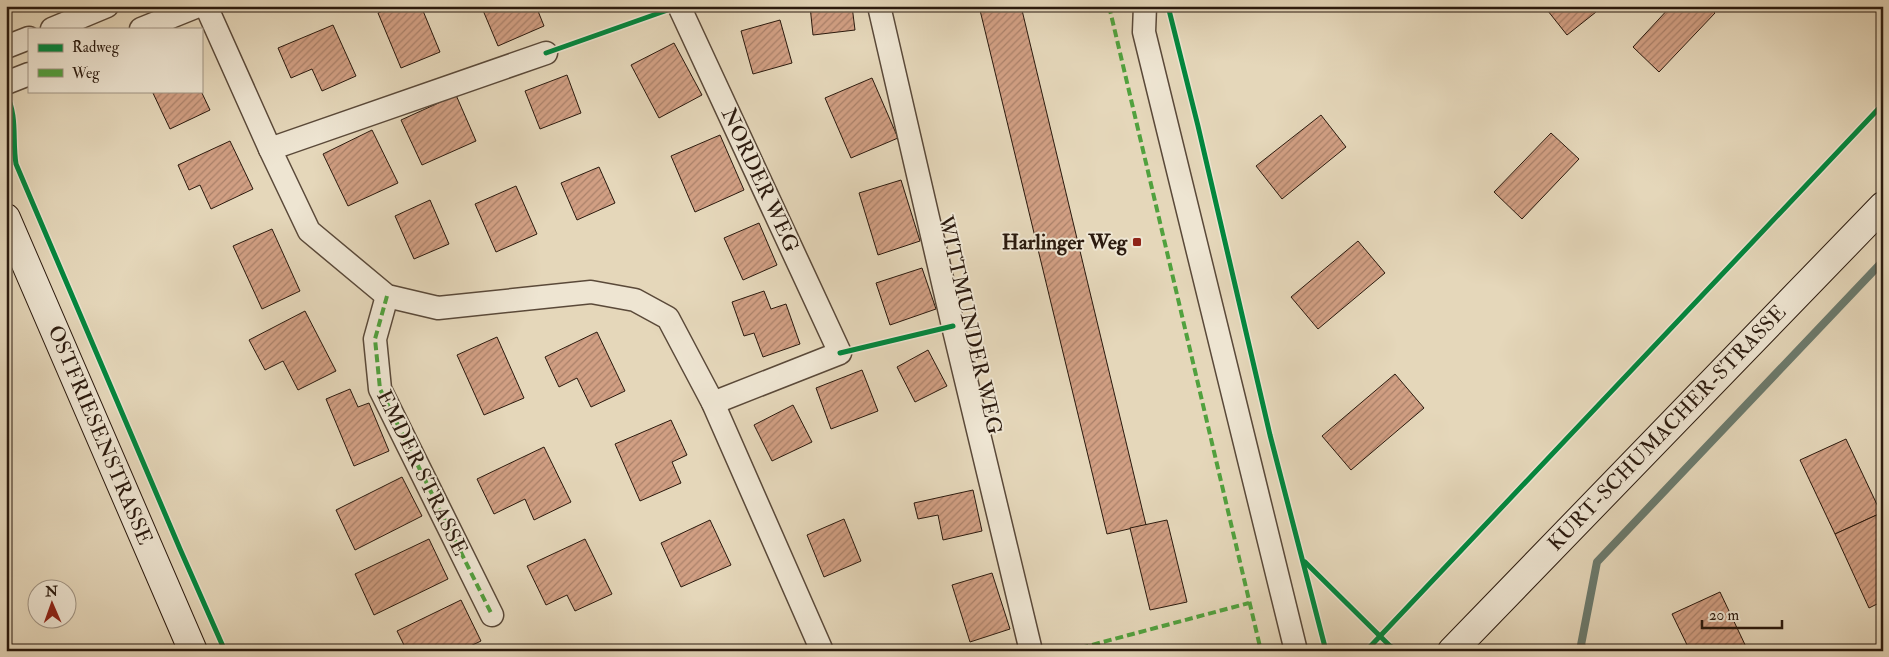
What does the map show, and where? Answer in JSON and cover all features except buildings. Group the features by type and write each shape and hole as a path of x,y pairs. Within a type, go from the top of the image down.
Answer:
{"street":[{"path":"54,28 107,6"},
{"path":"143,28 198,6"},
{"path":"206,6 309,231 387,296 438,308 590,292 635,300 668,318 713,403 822,651"},
{"name":"NORDER WEG","path":"679,6 840,354 713,403"},
{"name":"WITTMUNDER WEG","path":"879,6 1031,651"},
{"path":"1145,6 1144,32 1204,285 1246,443 1296,651"},
{"path":"6,47 28,38"},
{"path":"270,149 546,53"},
{"path":"6,83 28,74"},
{"name":"KURT-SCHUMACHER-STRASSE","path":"1452,651 1883,206"},
{"name":"OSTFRIESENSTRASSE","path":"6,218 194,651"},
{"name":"EMDER STRASSE","path":"387,296 375,339 380,389 492,615"}],"waterway":[{"path":"1585,651 1581,645 1597,562 1883,261"}],"marked path":[{"path":"1109,6 1261,651"},
{"path":"387,296 375,339 380,389 492,615"},
{"path":"1069,651 1249,603"}],"cycle path":[{"path":"546,53 679,6"},
{"path":"1168,6 1270,435 1326,651"},
{"path":"6,93 12,111 16,164 225,651"},
{"path":"1366,651 1883,104"},
{"path":"840,353 953,326"},
{"path":"1305,562 1390,646 1399,651"}],"place":[{"name":"Harlinger Weg","path":"1137,242"}]}
